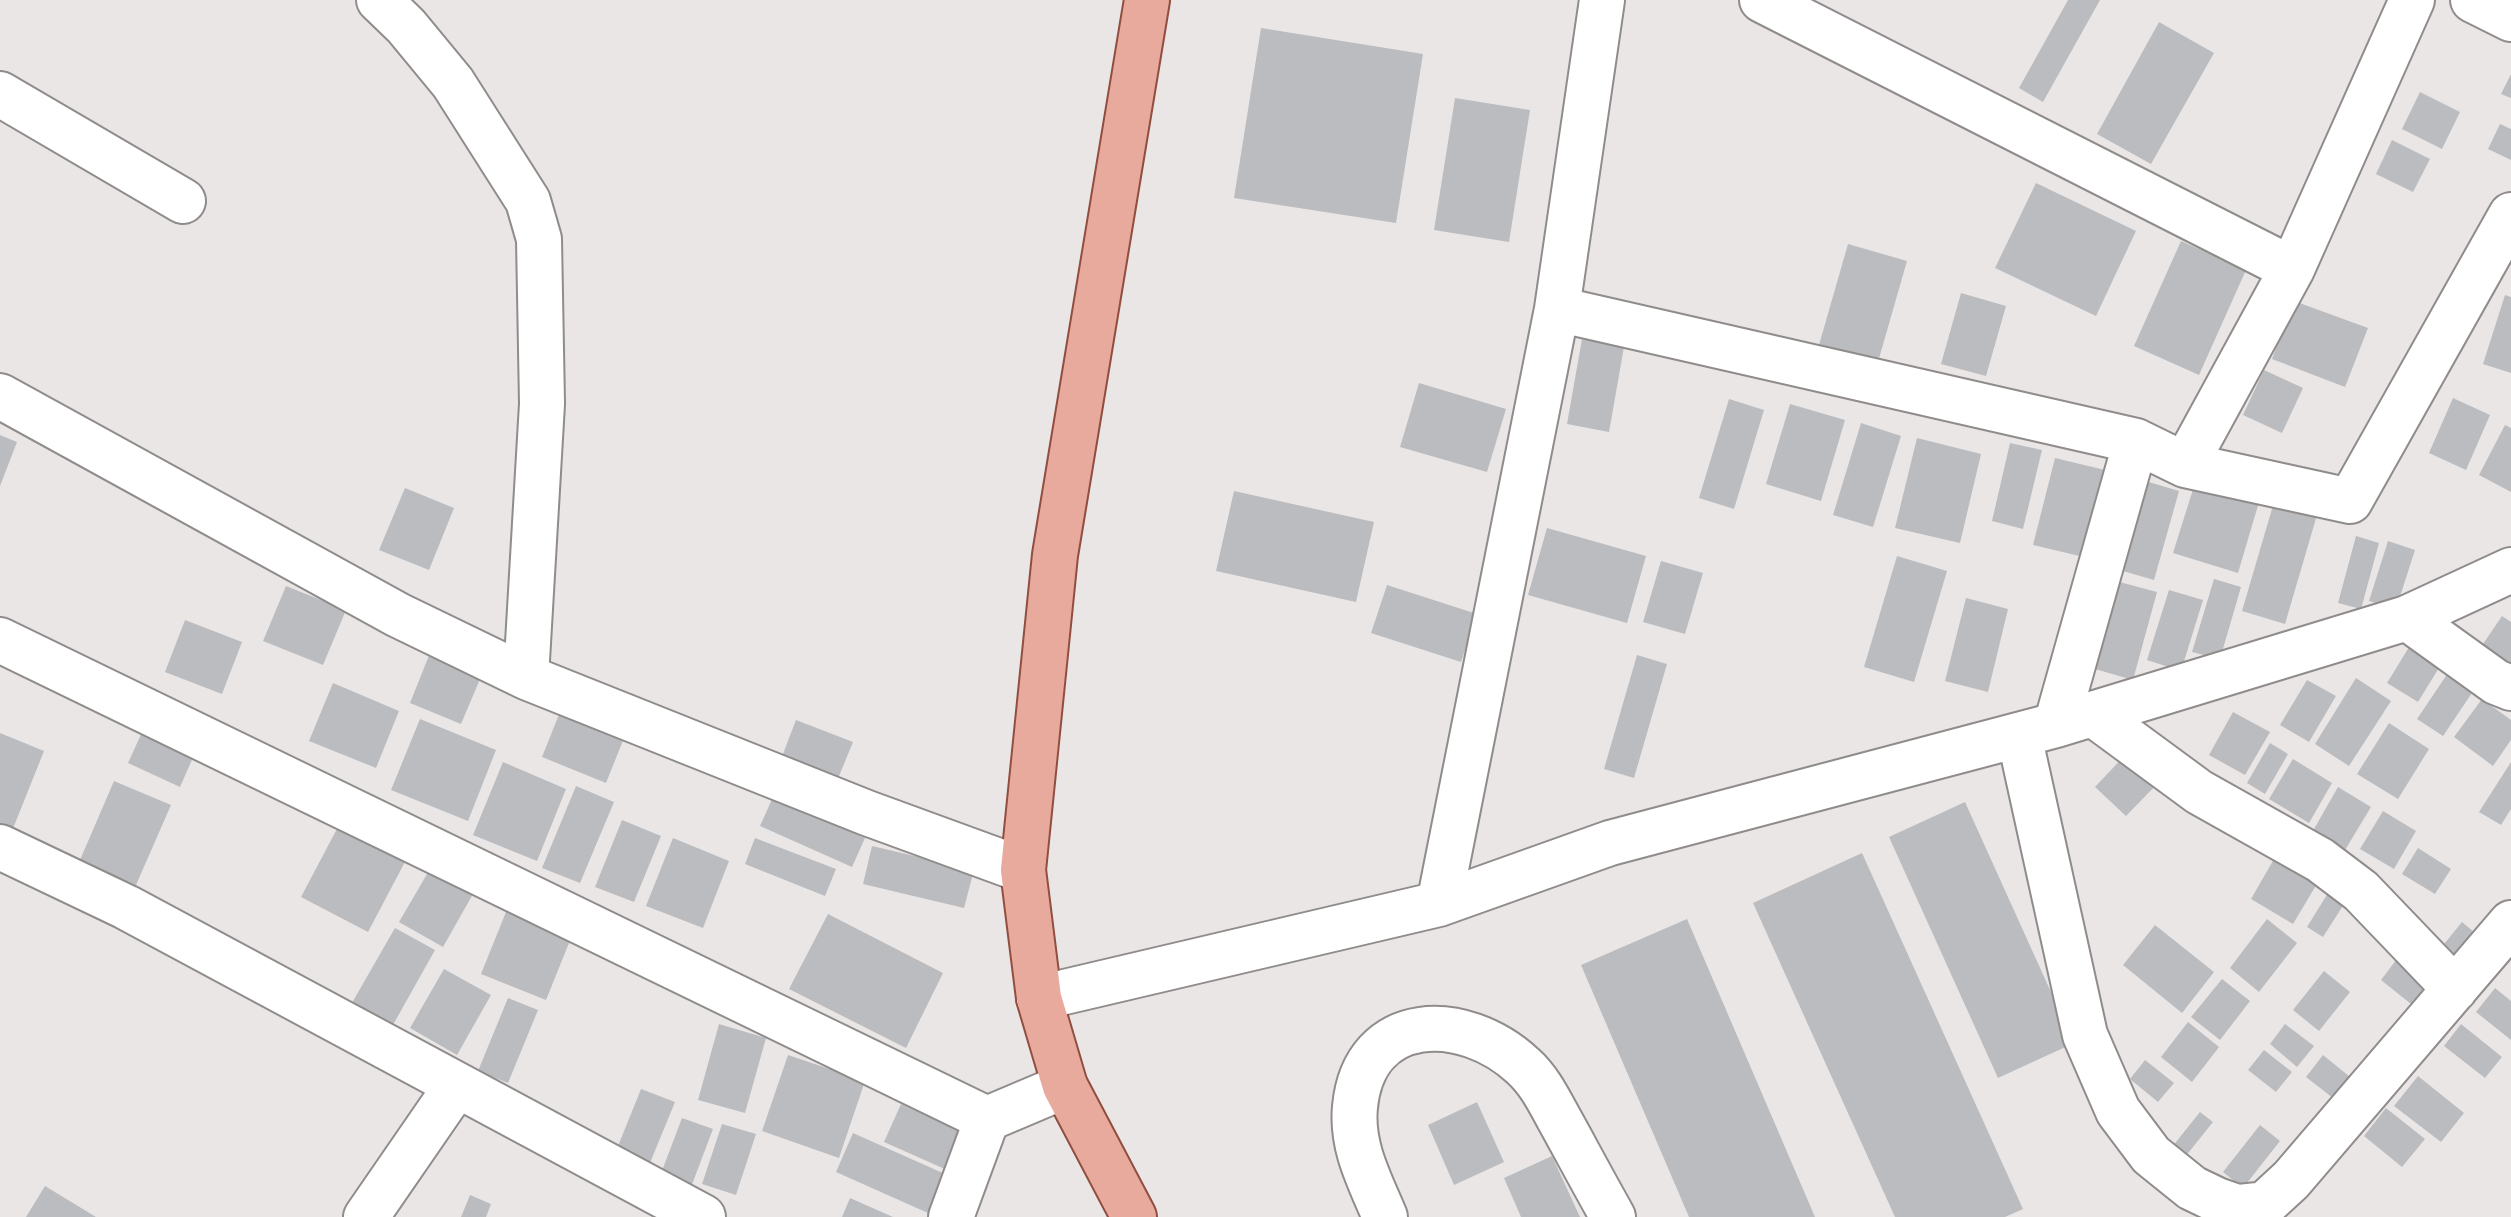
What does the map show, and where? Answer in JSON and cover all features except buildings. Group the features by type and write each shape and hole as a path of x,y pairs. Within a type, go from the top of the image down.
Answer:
{"main road":[{"path":"1134,1217 1065,1086 1039,998 1023,870 1055,555 1147,0"}],"street":[{"path":"379,0 406,26 453,83 528,201 539,239 542,404 526,677"},
{"path":"1439,904 1557,309 1602,0"},
{"path":"1762,0 2292,269"},
{"path":"2185,465 2292,269 2412,0"},
{"path":"2473,0 2511,19"},
{"path":"0,94 183,201"},
{"path":"1557,309 2136,441 2185,465 2350,501 2511,215"},
{"path":"0,396 398,615 526,677 867,813 1023,870"},
{"path":"2136,441 2056,725 2085,1035 2118,1111 2151,1155 2192,1188 2237,1207 2265,1204 2291,1180 2511,923"},
{"path":"1039,998 1439,904 1610,843 2056,725 2407,618 2511,570"},
{"path":"2407,618 2496,682 2511,688"},
{"path":"0,640 987,1119"},
{"path":"2056,725 2199,792 2320,860 2361,891 2455,989"},
{"path":"0,847 126,907 703,1217"},
{"path":"1385,1217 1356,1148 1355,1108 1363,1068 1392,1037 1421,1028 1456,1030 1495,1046 1523,1066 1542,1088 1613,1217"},
{"path":"366,1217 457,1085"},
{"path":"951,1217 987,1119 1065,1086"}]}
